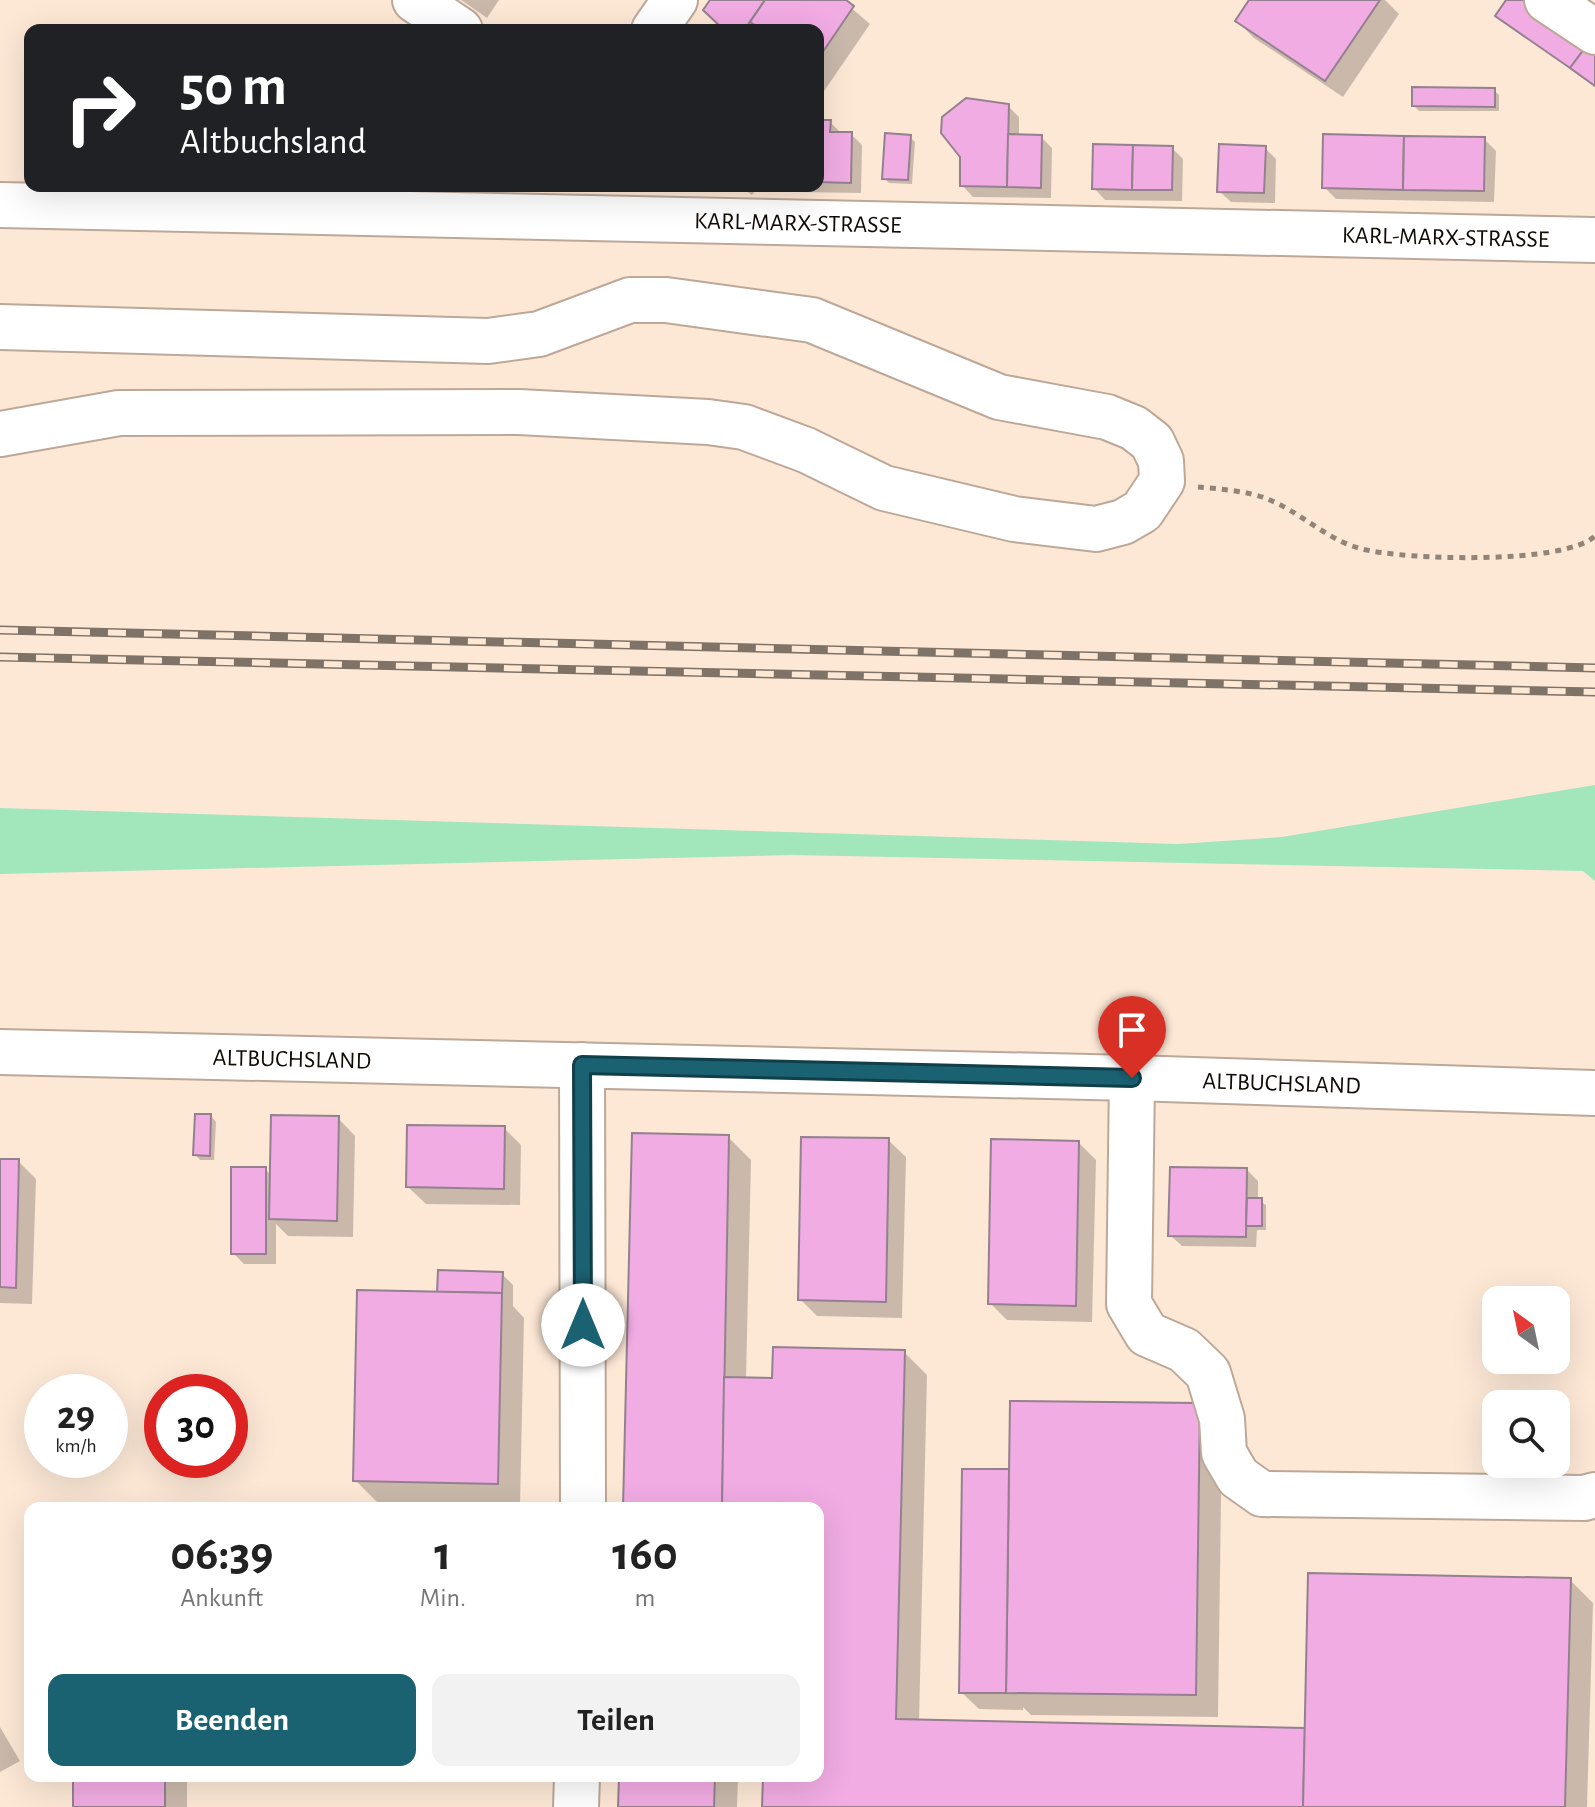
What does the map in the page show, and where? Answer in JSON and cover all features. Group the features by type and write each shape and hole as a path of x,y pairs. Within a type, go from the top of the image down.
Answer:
{"street":[{"path":"415,0 451,24"},
{"path":"658,24 675,0"},
{"path":"1547,0 1595,32"},
{"name":"KARL-MARX-STRASSE","path":"0,205 558,200 1595,240"},
{"path":"0,327 488,341 539,334 630,300 759,311 812,320 999,397 1107,417 1134,428 1152,442 1161,461 1162,481 1142,511 1123,522 1096,529 1014,519 884,488 806,450 744,427 708,422 519,412 119,413 0,434"},
{"name":"ALTBUCHSLAND","path":"0,1052 1132,1078 1595,1093"},
{"path":"582,1065 583,1502"},
{"path":"1132,1078 1129,1304 1147,1334 1184,1350 1208,1373 1222,1419 1224,1453 1238,1477 1262,1494 1569,1498 1595,1495"},
{"path":"576,1807 577,1782"}],"path":[{"path":"1162,481 1269,499 1325,534 1362,549 1511,558 1583,547 1595,536"}],"green space":[{"path":"1595,785 1595,881 1583,871 791,855 0,874 0,808 1178,844 1282,837"}],"building":[{"path":"710,0 765,0 748,24 718,24 703,10"},
{"path":"765,0 846,0 854,6 824,50 824,24 750,22"},
{"path":"1249,0 1380,0 1325,81 1235,21"},
{"path":"1506,0 1524,0 1588,44 1570,68 1495,16"},
{"path":"1588,44 1595,49 1595,86 1570,68"},
{"path":"1412,87 1495,88 1495,107 1412,106"},
{"path":"966,98 1009,104 1007,187 960,186 960,157 941,133 942,117"},
{"path":"824,120 831,120 830,132 852,132 851,183 824,182"},
{"path":"885,133 911,135 908,180 882,179"},
{"path":"1008,134 1042,135 1041,188 1007,187"},
{"path":"1323,134 1404,136 1403,190 1322,188"},
{"path":"1404,136 1485,137 1484,191 1403,190"},
{"path":"1093,144 1133,145 1132,190 1092,189"},
{"path":"1219,144 1266,146 1264,193 1217,192"},
{"path":"1133,145 1173,146 1172,190 1132,190"},
{"path":"195,1114 211,1114 210,1156 193,1155"},
{"path":"271,1115 339,1116 337,1221 269,1219"},
{"path":"407,1125 505,1126 504,1189 406,1187"},
{"path":"632,1133 729,1135 722,1502 623,1502"},
{"path":"801,1137 889,1138 886,1302 798,1300"},
{"path":"991,1139 1079,1141 1076,1306 988,1304"},
{"path":"0,1159 19,1159 16,1288 0,1287"},
{"path":"231,1167 266,1167 266,1254 231,1254"},
{"path":"1170,1167 1247,1168 1246,1237 1168,1236"},
{"path":"1247,1198 1262,1198 1262,1226 1246,1226"},
{"path":"438,1270 503,1272 502,1293 437,1292"},
{"path":"357,1290 502,1293 498,1484 353,1481"},
{"path":"773,1347 905,1350 896,1719 1305,1728 1303,1807 762,1807 763,1782 824,1782 824,1502 722,1502 724,1377 772,1378"},
{"path":"1010,1401 1200,1403 1196,1695 1006,1693"},
{"path":"962,1469 1009,1469 1006,1693 959,1693"},
{"path":"1308,1573 1571,1578 1565,1807 1303,1807"},
{"path":"73,1782 165,1782 165,1807 73,1807"},
{"path":"619,1782 715,1782 714,1807 618,1807"}],"railway":[{"path":"0,630 1595,668"},
{"path":"0,657 1595,692"}],"route":[{"path":"583,1325 582,1065 1132,1078"}]}
